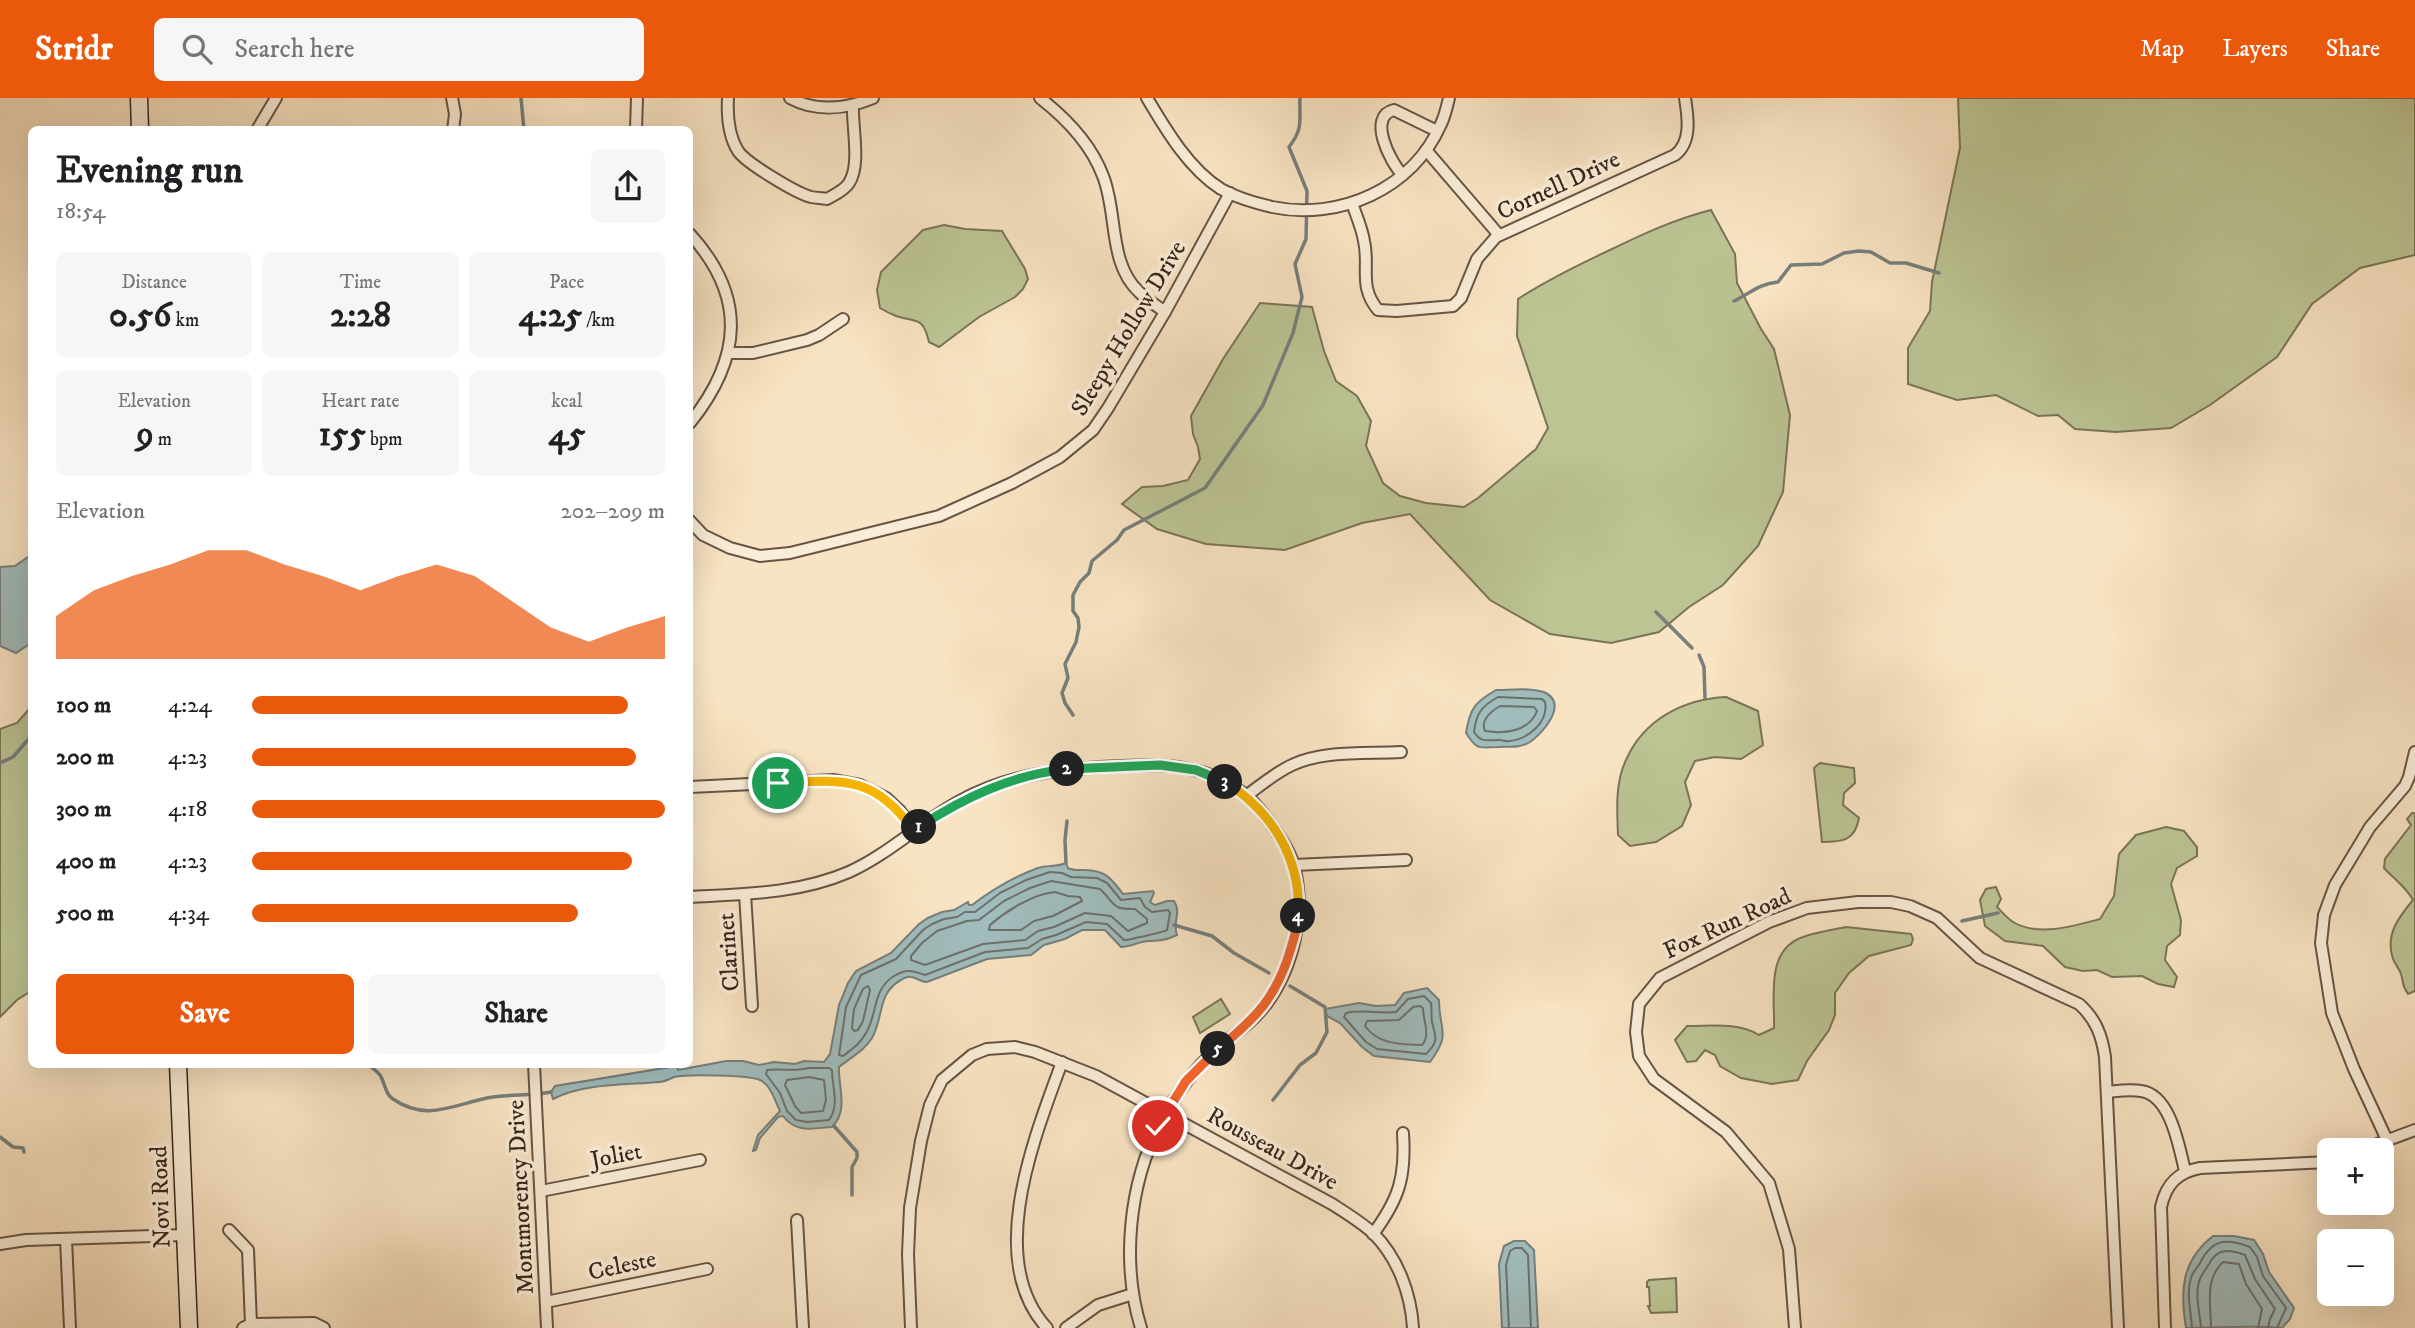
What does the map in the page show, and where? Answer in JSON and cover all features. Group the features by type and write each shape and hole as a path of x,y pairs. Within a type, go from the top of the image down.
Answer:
{"main road":[{"path":"139,98 140,126"},
{"name":"Novi Road","path":"178,1068 189,1328"}],"street":[{"path":"259,126 276,98"},
{"path":"452,98 455,114 454,126"},
{"path":"636,126 637,98"},
{"path":"728,98 727,113 732,139 739,153 765,173 809,197 827,199 848,185 853,174 853,106"},
{"path":"790,98 827,108 853,106 873,98"},
{"path":"1040,98 1066,119 1094,157 1103,174 1113,208 1122,267 1139,292 1165,312"},
{"path":"1147,98 1197,169 1222,189 1253,202 1295,212 1334,209 1366,199 1402,174 1426,150 1437,131 1449,98"},
{"name":"Cornell Drive","path":"1352,203 1365,243 1365,279 1369,299 1378,310 1397,312 1453,306 1461,298 1483,249 1499,235 1675,155 1682,149 1687,139 1685,98"},
{"path":"1402,174 1394,166 1385,148 1381,124 1388,111 1394,110 1437,131"},
{"path":"1426,150 1499,235"},
{"name":"Sleepy Hollow Drive","path":"693,524 703,535 730,548 760,556 790,553 939,516 1060,457 1093,430 1128,376 1230,192"},
{"path":"693,238 704,251 726,290 732,329 728,353 707,399 693,419"},
{"path":"728,353 753,354 807,340 843,320"},
{"path":"1246,796 1273,775 1294,764 1317,757 1401,752"},
{"path":"2386,1138 2332,1013 2321,943 2324,915 2335,885 2363,837 2404,786 2415,752"},
{"path":"693,897 783,891 808,886 848,872 884,852 913,830 962,800 1013,779 1060,770 1160,765 1196,770 1246,796 1266,817 1284,843 1294,865 1299,900 1298,923 1286,967 1274,992 1250,1023 1201,1064 1186,1081 1158,1126 1138,1184 1129,1237 1133,1294 1140,1328"},
{"path":"693,787 833,780 860,785 886,797 913,830"},
{"path":"1294,865 1406,860"},
{"name":"Clarinet","path":"745,894 752,1006"},
{"name":"Fox Run Road","path":"1795,1328 1789,1250 1769,1183 1726,1132 1654,1079 1639,1056 1636,1032 1639,1004 1660,978 1769,922 1807,908 1869,902 1891,902 1910,906 1937,918 1980,958 2079,1004 2091,1015 2103,1040 2118,1328"},
{"name":"Rousseau Drive","path":"911,1328 908,1254 910,1208 930,1105 942,1080 972,1055 994,1048 1015,1047 1096,1076 1332,1204 1373,1234 1394,1263 1407,1290 1413,1328"},
{"path":"1047,1328 1037,1317 1029,1300 1019,1268 1020,1204 1035,1135 1062,1062"},
{"name":"Montmorency Drive","path":"534,1068 547,1328"},
{"path":"2106,1092 2140,1090 2156,1098 2166,1109 2171,1121 2185,1171"},
{"path":"2393,1138 2415,1130"},
{"path":"1373,1234 1392,1206 1402,1183 1405,1160 1403,1133"},
{"name":"Joliet","path":"541,1191 701,1160"},
{"path":"2165,1328 2161,1207 2171,1182 2185,1171 2200,1168 2317,1163"},
{"path":"797,1220 803,1328"},
{"path":"229,1230 248,1250 247,1326 313,1323 324,1328"},
{"path":"0,1244 66,1238 185,1235"},
{"path":"66,1238 70,1328"},
{"name":"Celeste","path":"546,1302 707,1269"},
{"path":"1066,1328 1098,1305 1133,1294"}],"green space":[{"path":"1958,98 2415,98 2415,255 2360,268 2312,304 2277,357 2210,405 2171,428 2116,432 2075,429 2058,415 2038,416 1996,395 1957,400 1908,384 1908,348 1930,311 1932,282 1960,148"},
{"path":"1711,210 1735,254 1737,283 1774,349 1790,415 1783,492 1758,546 1723,585 1689,607 1659,632 1611,643 1550,634 1490,600 1410,514 1362,523 1285,550 1206,544 1157,529 1122,504 1142,487 1163,486 1188,480 1200,459 1191,416 1223,359 1260,303 1312,307 1324,351 1336,381 1357,396 1371,421 1366,446 1383,483 1400,496 1426,503 1464,507 1536,449 1548,428 1517,336 1518,299 1563,273 1635,238 1672,222"},
{"path":"944,225 1002,231 1025,269 1028,279 1015,297 979,317 939,347 929,342 924,328 918,322 880,308 877,290 881,272 923,230"},
{"path":"1726,697 1758,711 1763,745 1741,759 1715,757 1695,761 1685,782 1691,805 1682,826 1656,842 1630,846 1618,835 1618,797 1622,769 1634,746 1643,733 1667,714 1695,702"},
{"path":"28,710 28,993 0,1017 0,729 17,723"},
{"path":"1820,763 1854,768 1855,783 1844,793 1843,805 1859,818 1851,836 1846,839 1822,842 1814,768"},
{"path":"2415,813 2415,991 2408,994 2393,959 2391,942 2394,927 2413,900 2384,868 2385,859 2411,825 2407,819"},
{"path":"2166,827 2184,831 2197,847 2197,856 2177,868 2171,884 2181,920 2180,935 2167,946 2165,960 2177,977 2174,987 2158,984 2142,976 2112,977 2097,970 2083,971 2065,967 2043,946 2005,941 1985,926 1980,900 1986,889 1996,887 2001,899 1997,907 2011,920 2023,926 2056,929 2100,919 2114,896 2119,854 2136,835"},
{"path":"1846,927 1911,934 1913,939 1911,945 1869,956 1849,973 1835,993 1835,1015 1829,1030 1807,1061 1798,1080 1772,1084 1741,1078 1720,1066 1715,1055 1705,1050 1696,1061 1687,1062 1675,1040 1687,1026 1734,1026 1759,1035 1774,1028 1775,976 1777,963 1783,952 1791,943 1803,937"},
{"path":"1221,999 1230,1014 1200,1033 1193,1017"},
{"path":"1676,1278 1677,1312 1651,1313 1647,1282"}],"water":[{"path":"28,557 28,645 16,653 0,646 0,567 15,566"},
{"path":"1496,690 1535,690 1552,698 1554,712 1541,733 1530,742 1518,746 1480,747 1474,743 1466,733 1469,717 1483,698"},
{"path":"1066,863 1072,870 1092,870 1103,874 1123,894 1153,891 1150,902 1155,905 1174,901 1177,909 1177,935 1121,947 1105,930 1082,930 1065,939 1044,945 1031,955 987,959 927,982 910,977 903,979 893,985 884,999 876,1030 869,1043 839,1067 842,1098 840,1113 832,1127 800,1128 783,1116 778,1117 753,1151 758,1135 780,1111 764,1082 754,1078 681,1076 661,1082 591,1087 553,1099 551,1092 555,1086 665,1068 678,1070 726,1061 759,1065 774,1062 824,1062 830,1054 839,1005 856,971 891,953 928,918 954,910 968,902 972,905 1003,884 1041,867"},
{"path":"1427,988 1439,1000 1443,1032 1441,1044 1430,1062 1374,1056 1340,1023 1327,1016 1325,1009 1359,1003 1395,1005 1404,993"},
{"path":"2213,1236 2254,1240 2263,1254 2269,1272 2294,1308 2290,1319 2282,1328 2186,1328 2183,1302 2185,1278 2194,1256"},
{"path":"1514,1241 1525,1241 1534,1250 1538,1328 1502,1328 1499,1264 1504,1246"}],"waterway":[{"path":"521,98 524,126"},
{"path":"1073,715 1062,693 1068,678 1065,664 1076,642 1079,627 1078,618 1073,611 1073,595 1089,573 1092,561 1117,540 1124,530 1205,488 1263,405 1293,333 1302,297 1295,264 1306,239 1307,191 1289,147 1299,129 1300,98"},
{"path":"1734,301 1760,287 1778,282 1791,265 1822,264 1844,253 1871,252 1890,263 1906,263 1939,273"},
{"path":"1656,612 1692,648"},
{"path":"1699,655 1704,667 1705,698"},
{"path":"0,763 13,757 28,740"},
{"path":"1066,863 1067,821"},
{"path":"1962,921 1998,913"},
{"path":"1174,925 1212,936 1234,953 1269,973"},
{"path":"1273,1100 1300,1065 1316,1053 1327,1032 1325,1007 1290,986"},
{"path":"372,1068 380,1075 390,1097 417,1110 440,1110 487,1098 551,1092"},
{"path":"834,1126 857,1152 852,1167 852,1195"},
{"path":"0,1137 13,1147 23,1148 24,1152"}],"route":[{"path":"778,783 833,780 860,785 886,797 913,830 962,800 1013,779 1049,771 1160,765 1196,770 1246,796 1266,817 1284,843 1294,865 1299,900 1298,923 1286,967 1269,1000 1250,1023 1219,1047 1186,1081 1158,1126"}]}
